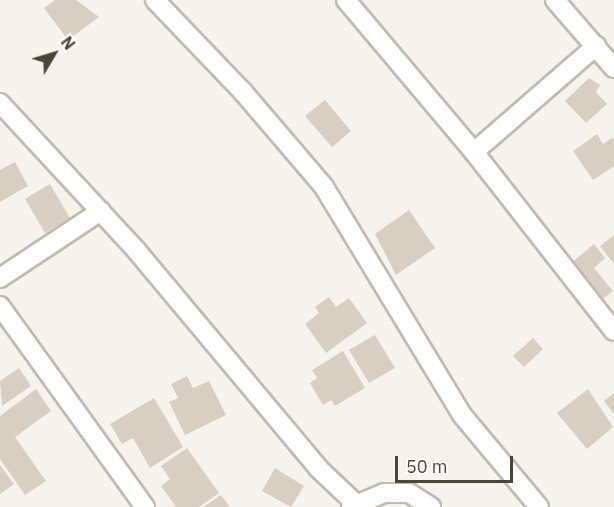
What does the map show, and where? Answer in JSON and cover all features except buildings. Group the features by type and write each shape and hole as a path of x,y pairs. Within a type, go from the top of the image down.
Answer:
{"street":[{"path":"155,0 243,92 324,188 462,415 539,507"},
{"path":"346,0 474,152 614,331"},
{"path":"555,0 614,68"},
{"path":"474,152 596,46"},
{"path":"0,103 101,211 318,468 353,506 384,493 409,494 431,507"},
{"path":"0,278 101,211"},
{"path":"0,306 146,507"}]}
